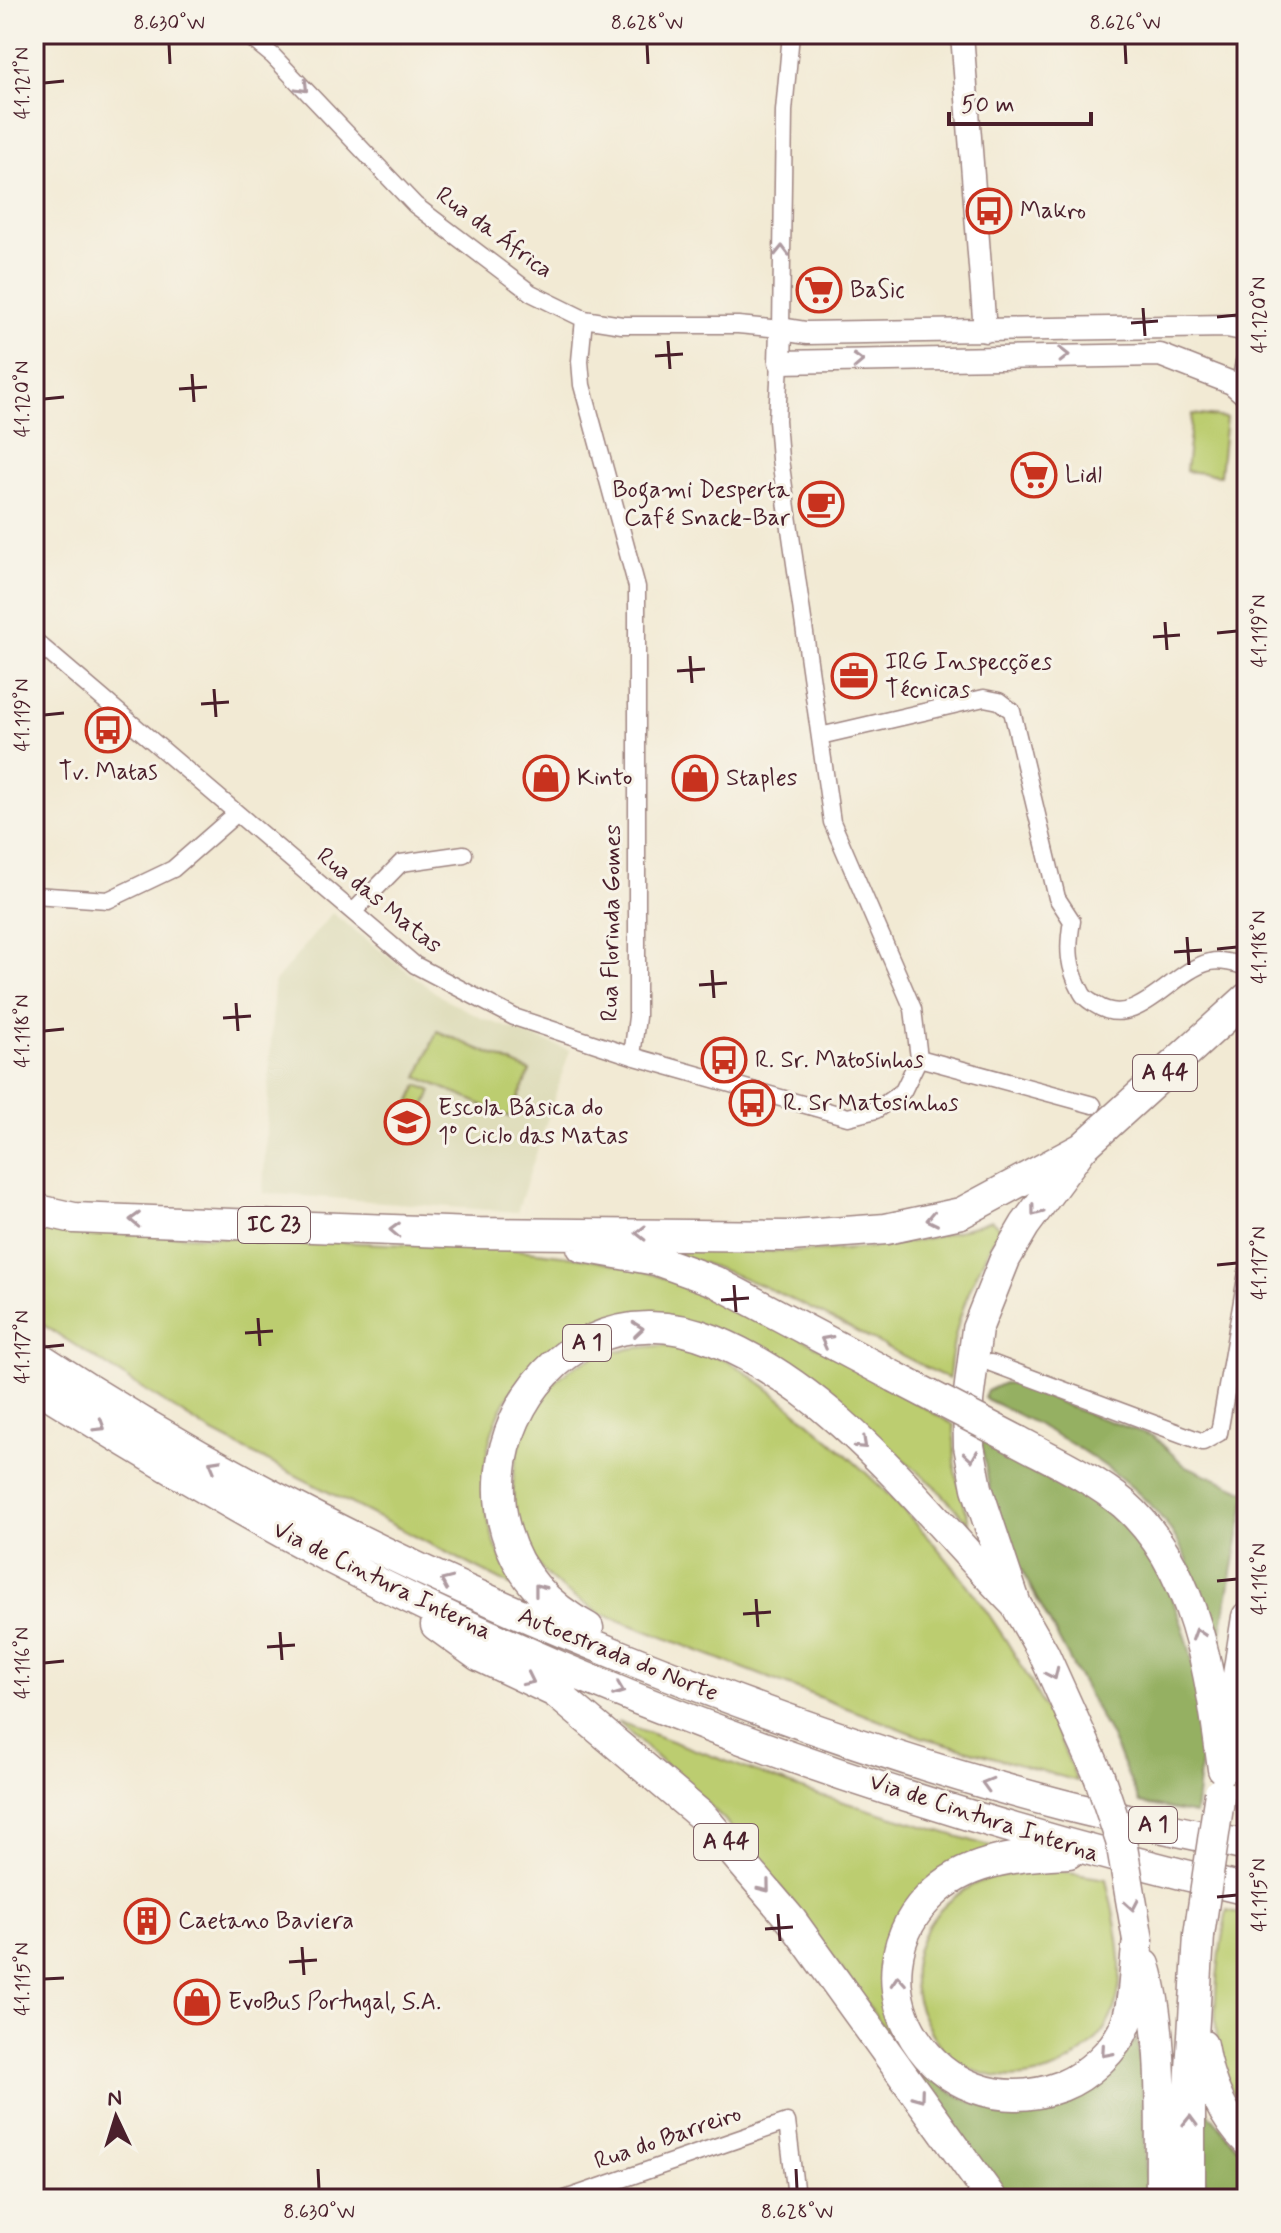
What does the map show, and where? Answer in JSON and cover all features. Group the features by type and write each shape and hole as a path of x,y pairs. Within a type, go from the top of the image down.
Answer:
{"highway":[{"name":"A 44","path":"1161,2199 1159,2080 1151,1995 1121,1841 1099,1776 1044,1654 1016,1605 977,1488 969,1446 972,1364 985,1302 1005,1259 1025,1225 1082,1148 1247,998"},
{"name":"IC 23","path":"34,1209 74,1218 473,1233 790,1236 886,1229 961,1213 1082,1148"},
{"path":"473,1233 656,1260 714,1281 1018,1441 1124,1504 1154,1538 1179,1584 1200,1637 1222,1781"},
{"name":"A 1","path":"751,1709 559,1612 515,1556 499,1515 501,1457 516,1414 541,1376 573,1349 605,1335 638,1328 668,1328 712,1339 758,1363 818,1403 923,1502 1016,1605"},
{"name":"Autoestrada do Norte","path":"34,1354 193,1452 334,1530 528,1618 751,1709 929,1768 1062,1805 1247,1846"},
{"name":"Via de Cintura Interna","path":"34,1385 176,1473 370,1577 584,1677 733,1734 907,1795 1087,1852 1247,1890"},
{"name":"A 44","path":"370,1577 479,1656 555,1692 703,1817 792,1921 992,2199"},
{"path":"1190,2199 1199,1935 1247,1617"},
{"path":"1087,1852 1002,1860 976,1868 937,1890 909,1925 897,1963 901,2011 913,2035 947,2076 972,2089 999,2096 1038,2095 1069,2083 1109,2050 1125,2027 1132,2003 1138,1940"},
{"path":"1195,2000 1207,2075 1222,2107 1247,2141"}],"main road":[{"path":"962,34 985,331"},
{"path":"1247,330 1227,326 806,333 781,329 780,362 1160,355 1232,383 1247,396"},
{"path":"1247,362 1243,384 1247,396"}],"street":[{"name":"Rua da África","path":"246,34 273,56 415,205 531,293 584,319 622,325 738,325 781,329"},
{"path":"781,329 784,111 791,34"},
{"name":"Rua Florinda Gomes","path":"584,319 580,361 582,385 637,587 637,1017 632,1056"},
{"path":"985,331 986,357"},
{"path":"780,362 777,420 780,459 832,822 913,1009 919,1058 1093,1105"},
{"name":"Rua das Matas","path":"34,640 415,965 514,1017 632,1056 848,1117 876,1110 903,1091 919,1058"},
{"path":"820,736 984,698 999,701 1012,711 1057,898 1072,921 1066,956 1083,997 1108,1013 1123,1013 1138,1007 1190,970 1213,961 1247,967"},
{"path":"34,895 108,900 173,869 237,813"},
{"path":"353,912 401,863 464,854"},
{"path":"991,1363 1203,1442 1219,1433 1247,1272"},
{"name":"Rua do Barreiro","path":"565,2199 787,2122 795,2188 793,2199"}],"shaded area":[{"name":"Escola Básica do 1º Ciclo das Matas","path":"332,913 440,996 481,1018 570,1050 517,1212 263,1193 274,983"}],"green space":[{"path":"1192,414 1226,418 1220,475 1186,471"},
{"path":"437,1031 530,1071 510,1117 418,1077"},
{"path":"418,1085 432,1091 423,1111 409,1105"},
{"path":"991,1220 1000,1228 981,1264 959,1320 949,1379 749,1280 665,1252 621,1244 808,1252 900,1244"},
{"path":"34,1225 118,1233 511,1249 598,1261 649,1273 767,1321 954,1425 955,1471 970,1525 934,1485 882,1442 661,1317 623,1317 575,1335 539,1359 512,1390 494,1426 485,1465 486,1507 497,1548 518,1589 209,1431 34,1319"},
{"path":"672,1345 719,1357 754,1378 792,1407 896,1502 968,1585 999,1630 1054,1728 1077,1781 922,1737 600,1613 564,1590 541,1569 522,1539 515,1515 513,1491 520,1442 542,1398 569,1370 596,1357 627,1349"},
{"path":"1004,1383 1017,1384 1082,1412 1153,1436 1184,1465 1247,1492 1218,1648 1191,1569 1163,1520 1143,1498 1093,1458 984,1398 987,1391"},
{"path":"980,1437 1063,1477 1108,1508 1130,1530 1164,1582 1187,1642 1200,1704 1202,1744 1195,1814 1140,1803 1111,1737 1008,1545 992,1502"},
{"path":"617,1721 807,1791 993,1847 912,1900 893,1926 883,1966 885,1986 897,2025 916,2064 912,2066 791,1900 724,1819"},
{"path":"1247,1749 1247,1826 1239,1824"},
{"path":"1062,1872 1106,1879 1118,1939 1120,1970 1117,2000 1107,2024 1092,2044 1072,2060 1049,2071 1024,2077 999,2077 974,2070 947,2054 926,2023 918,2003 914,1983 915,1963 927,1927 955,1897 983,1880 1005,1875"},
{"path":"1227,1910 1247,1915 1247,2115 1233,2093 1218,2043 1216,1989"},
{"path":"1137,2039 1147,2199 1003,2199 912,2066 916,2064 949,2090 968,2100 1006,2111 1026,2111 1047,2108 1093,2088"},
{"path":"1205,2109 1247,2158 1247,2199 1204,2199"}],"place":[{"name":"Makro","path":"989,211"},
{"name":"BaSic","path":"819,290"},
{"name":"Lidl","path":"1034,475"},
{"name":"Bogami Desperta Café Snack-Bar","path":"821,504"},
{"name":"IRG Inspecções Técnicas","path":"854,676"},
{"name":"Tv. Matas","path":"108,730"},
{"name":"Kinto","path":"546,778"},
{"name":"Staples","path":"695,778"},
{"name":"R. Sr. Matosinhos","path":"724,1060"},
{"name":"R. Sr Matosinhos","path":"752,1103"},
{"name":"Escola Básica do 1º Ciclo das Matas","path":"407,1122"},
{"name":"Caetano Baviera","path":"147,1921"},
{"name":"EvoBus Portugal, S.A.","path":"197,2002"}]}
